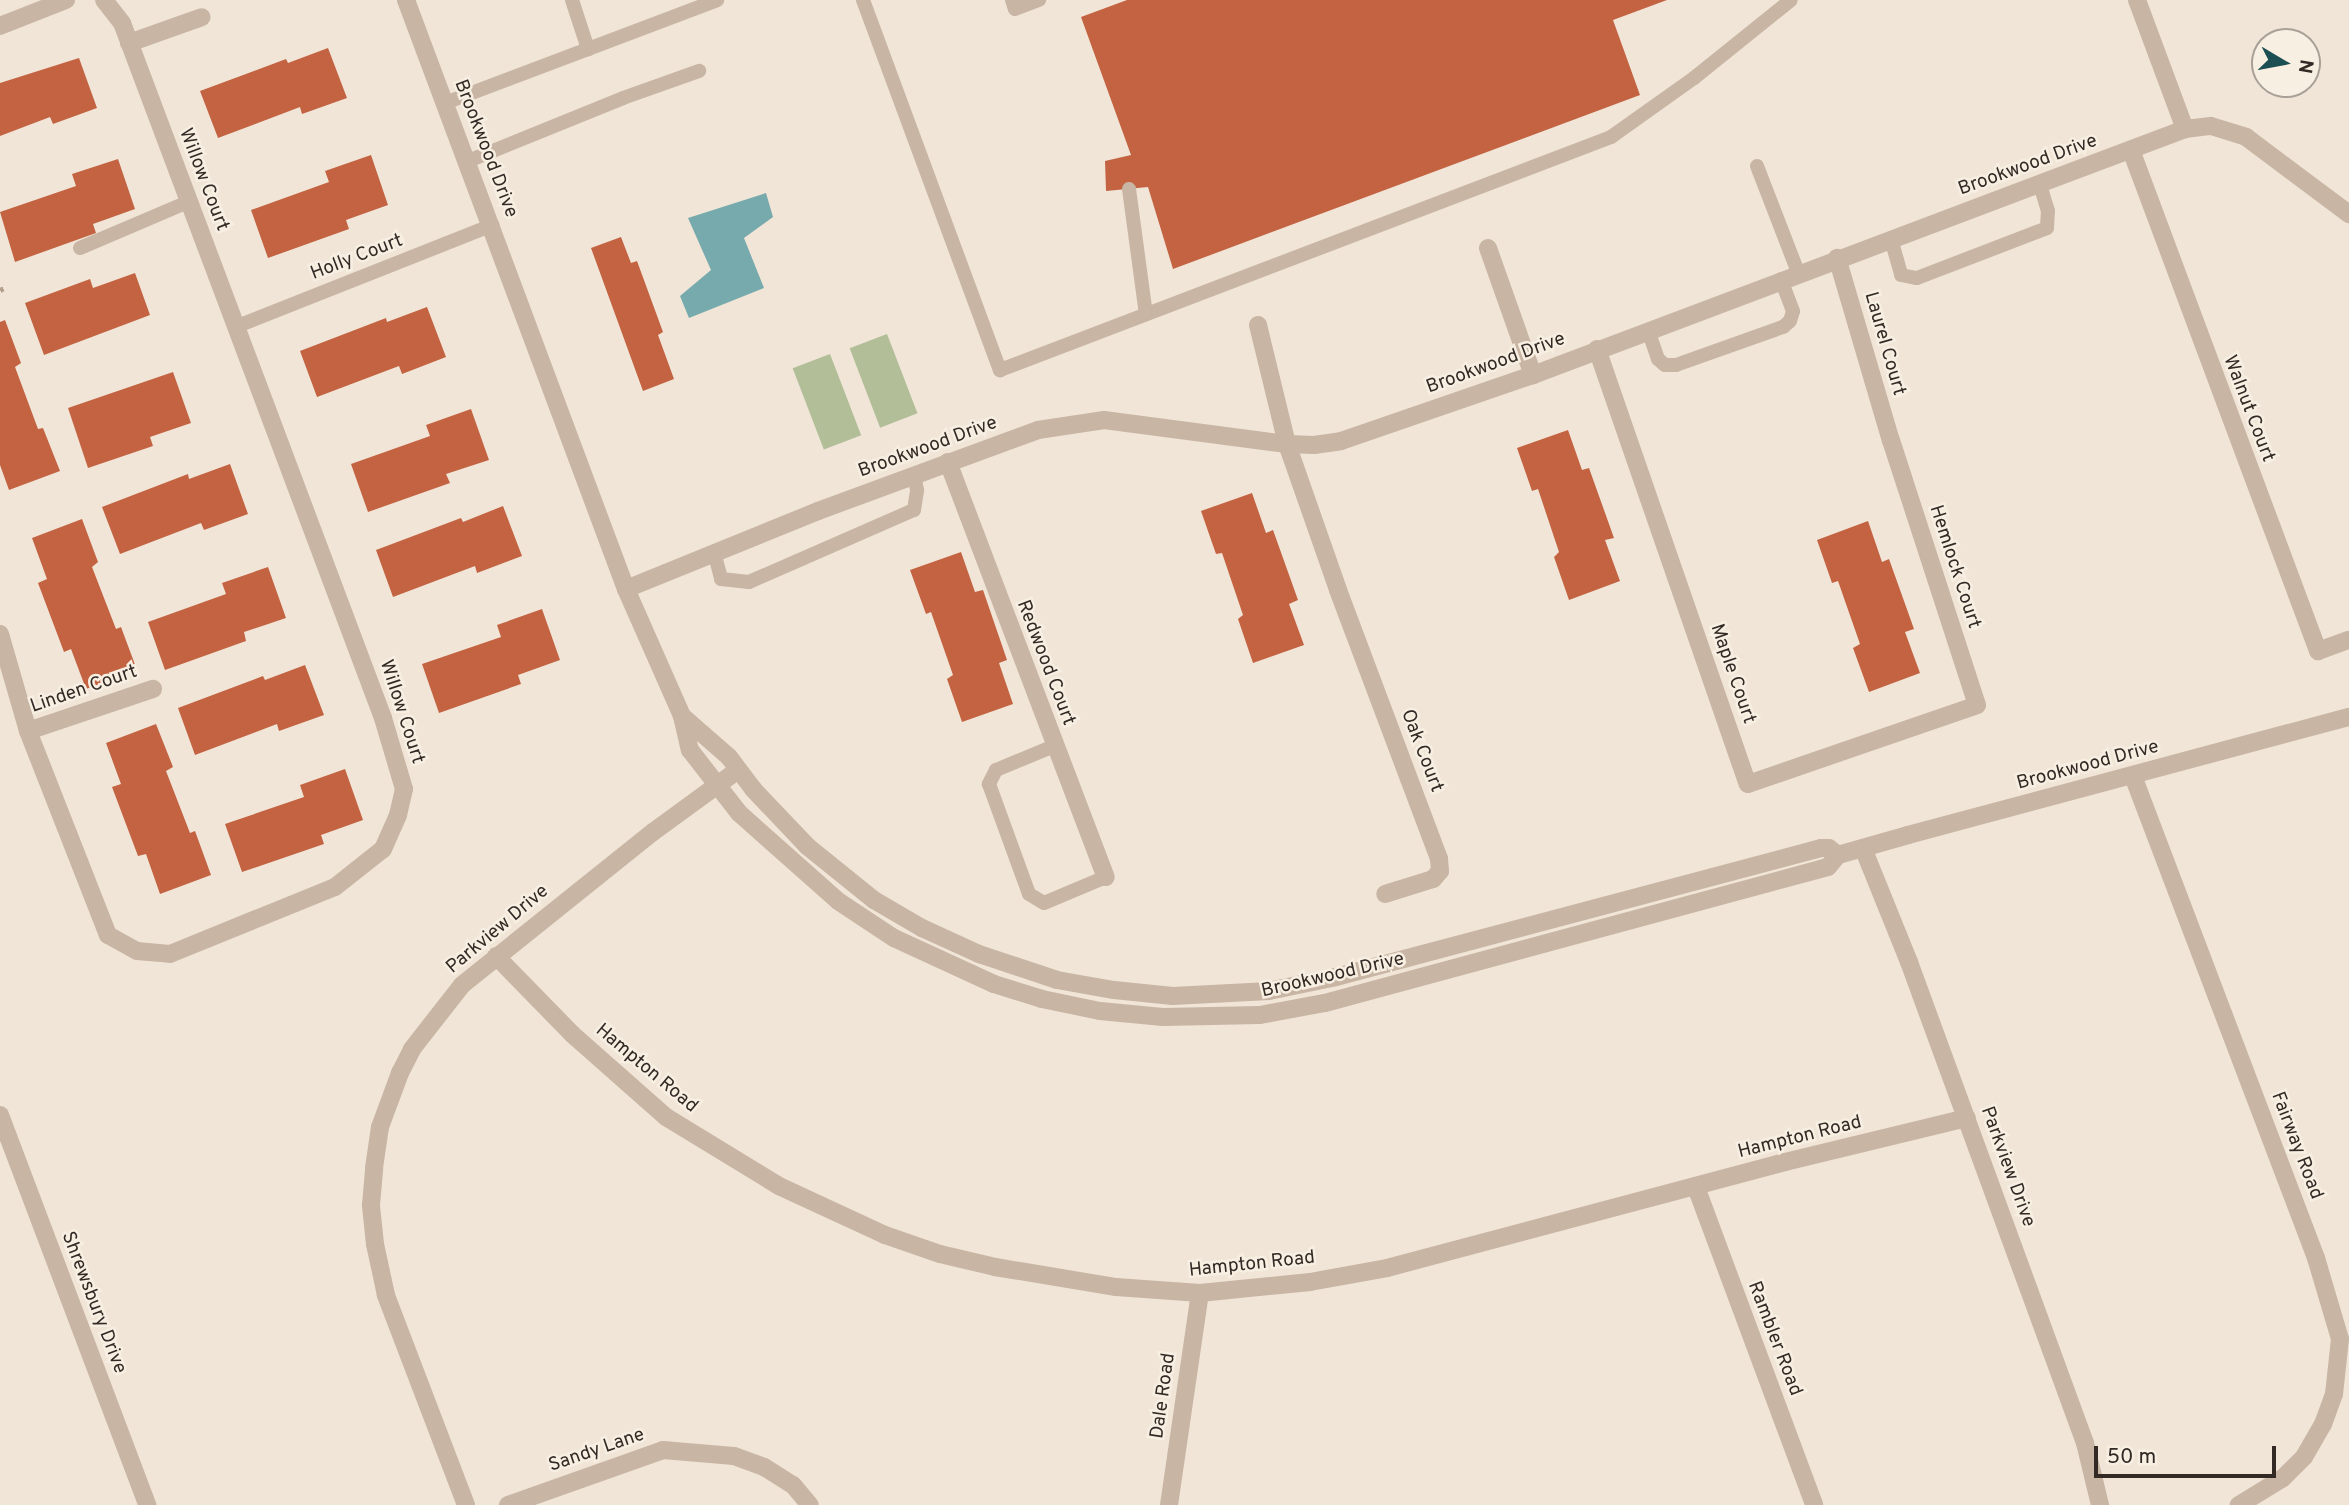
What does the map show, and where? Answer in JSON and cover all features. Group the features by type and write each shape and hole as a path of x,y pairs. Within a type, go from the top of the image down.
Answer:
{"street":[{"path":"0,26 66,0"},
{"name":"Willow Court","path":"0,634 28,732 108,935 137,951 170,954 335,887 383,849 398,815 404,789 383,718 122,23 104,0"},
{"name":"Brookwood Drive","path":"406,0 626,589 682,716 690,750 739,813 801,872 838,901 894,938 958,969 1042,999 1100,1011 1163,1017 1260,1015 1325,1003 1828,867 1838,855 2349,717"},
{"path":"2137,0 2185,129"},
{"path":"128,43 202,17"},
{"name":"Brookwood Drive","path":"626,589 714,552 1038,430 1104,420 1287,444 1314,445 1341,441 1533,375 1837,258 2040,185 2185,129 2211,126 2246,136 2349,214"},
{"name":"Walnut Court","path":"2131,150 2318,651 2349,640"},
{"path":"1488,248 1533,375"},
{"name":"Laurel Court","path":"1837,258 1891,441"},
{"path":"1258,325 1287,444"},
{"name":"Maple Court","path":"1597,349 1748,784 1977,705"},
{"name":"Hemlock Court","path":"1891,441 1977,705"},
{"name":"Oak Court","path":"1287,444 1338,590 1439,859 1440,871 1433,879 1385,894"},
{"name":"Redwood Court","path":"948,462 1054,747 1106,877"},
{"name":"Linden Court","path":"28,732 153,689"},
{"name":"Brookwood Drive","path":"682,716 703,732 807,846 874,900 922,928 979,954 1057,979 1114,990 1173,996 1269,991 1336,977 1821,848 1829,848 1838,855"},
{"name":"Parkview Drive","path":"466,1505 386,1295 375,1244 371,1205 380,1127 412,1049 462,985 738,770"},
{"name":"Fairway Road","path":"2133,776 2316,1258 2340,1339 2334,1394 2323,1424 2304,1457 2283,1478 2239,1505"},
{"name":"Parkview Drive","path":"1863,848 1967,1118 2085,1443 2100,1505"},
{"name":"Hampton Road","path":"496,956 572,1034 666,1116 779,1186 825,1210 896,1239 995,1268 1116,1287 1200,1293 1310,1282 1387,1268 1967,1118"},
{"name":"Shrewsbury Drive","path":"0,1115 147,1505"},
{"name":"Rambler Road","path":"1696,1187 1814,1505"},
{"name":"Dale Road","path":"1169,1505 1200,1293"},
{"name":"Sandy Lane","path":"509,1505 663,1450 734,1456 764,1467 793,1485 810,1505"}],"lane":[{"path":"572,0 588,49"},
{"path":"445,103 588,49 693,4 717,0"},
{"path":"863,0 1000,370 1611,137 1694,78 1791,0"},
{"path":"1012,0 1015,9 1039,0"},
{"path":"468,161 623,97 699,71"},
{"path":"1648,330 1658,359 1665,365 1676,365 1783,327 1790,321 1793,311 1790,276 1757,166"},
{"path":"1891,239 1901,275 1908,279 1917,278 2047,228 2048,211 2040,185"},
{"path":"1129,189 1146,314"},
{"path":"80,248 188,202"},
{"name":"Holly Court","path":"235,327 492,225"},
{"path":"714,552 721,579 749,582 914,510 917,490 914,475"},
{"path":"1054,747 996,770 989,784 1029,894 1044,903 1106,877"}],"green space":[{"path":"887,334 917,413 880,428 850,348"},
{"path":"830,354 861,435 824,450 793,368"}],"water":[{"path":"766,193 773,217 744,238 764,288 689,318 680,296 711,270 688,218"}],"building":[{"path":"1127,0 1667,0 1613,20 1640,95 1173,269 1148,187 1106,191 1105,161 1131,155 1081,17"},
{"path":"328,48 347,98 302,114 300,107 218,138 200,91 286,59 288,63"},
{"path":"79,58 97,108 53,124 50,117 0,136 0,83"},
{"path":"371,155 388,205 346,220 349,229 268,258 251,210 329,182 325,171"},
{"path":"118,159 135,209 93,224 96,233 15,262 0,212 76,186 72,174"},
{"path":"621,237 631,263 637,261 663,332 658,335 674,379 643,391 591,248"},
{"path":"135,273 150,315 44,355 25,303 90,279 93,288"},
{"path":"427,307 446,357 402,374 399,366 317,397 300,351 386,318 387,322"},
{"path":"5,320 21,363 15,367 38,429 43,428 60,471 9,490 0,465 0,322"},
{"path":"173,372 191,423 150,437 153,446 88,468 68,408"},
{"path":"471,409 489,460 446,474 450,483 368,512 351,464 430,436 426,425"},
{"path":"1568,430 1582,470 1589,468 1614,538 1605,540 1620,581 1569,600 1554,557 1559,552 1538,489 1532,491 1517,448"},
{"path":"230,464 248,514 204,530 201,523 120,554 102,507 188,474 189,479"},
{"path":"1252,493 1266,533 1273,530 1298,600 1289,604 1304,645 1253,663 1238,619 1243,615 1222,553 1216,554 1201,511"},
{"path":"503,506 522,556 477,573 475,566 393,597 376,550 461,518 463,522"},
{"path":"82,519 98,562 92,567 116,629 121,627 137,670 86,689 71,649 64,652 38,583 47,579 32,538"},
{"path":"1868,521 1882,562 1889,559 1914,629 1905,632 1920,673 1869,692 1853,648 1860,644 1838,581 1832,583 1817,540"},
{"path":"961,552 975,592 983,590 1007,660 999,663 1013,704 962,722 947,679 953,675 931,612 926,614 910,570"},
{"path":"268,567 286,618 244,632 246,641 165,670 148,622 226,594 222,583"},
{"path":"542,609 560,660 518,675 521,684 439,713 422,664 501,637 497,625"},
{"path":"305,665 324,715 279,731 277,724 195,755 178,708 263,676 265,680"},
{"path":"156,724 173,767 166,771 190,833 195,831 211,875 160,894 146,854 138,856 112,787 121,784 106,743"},
{"path":"345,769 363,820 321,835 324,844 242,872 225,824 304,797 300,785"}]}
